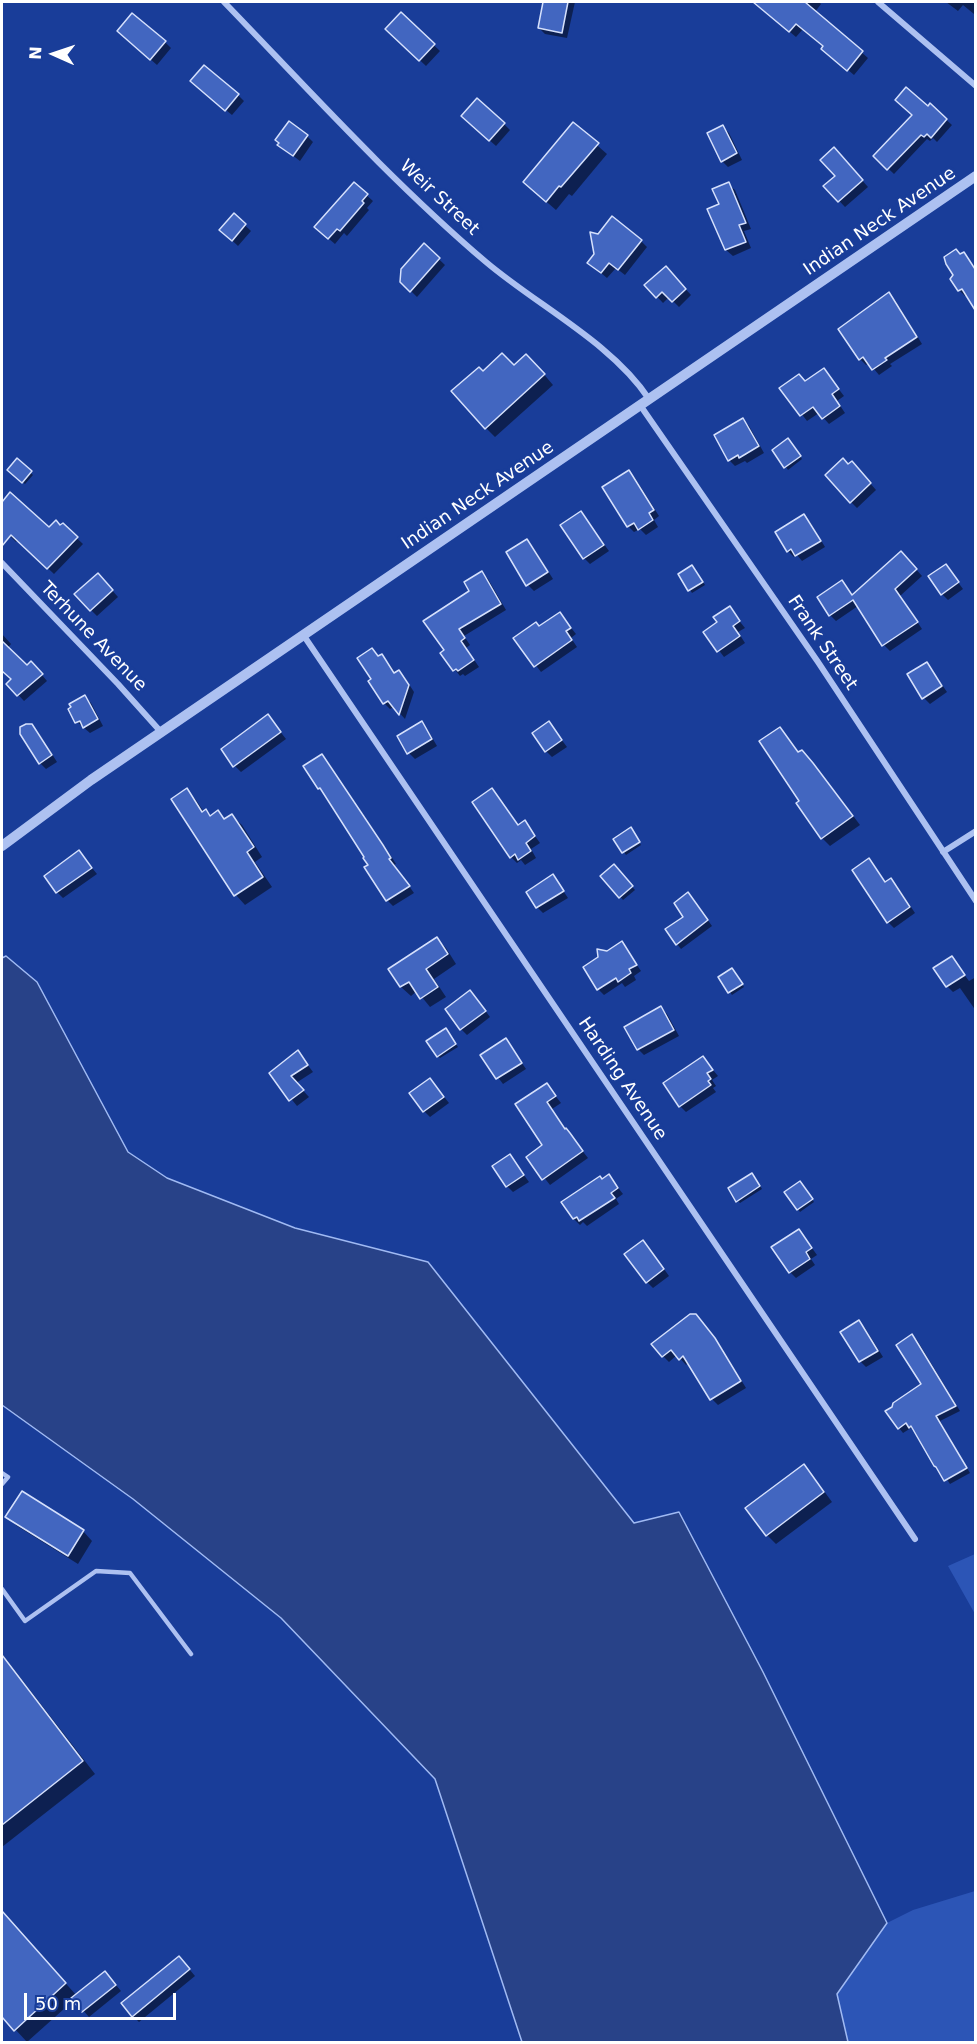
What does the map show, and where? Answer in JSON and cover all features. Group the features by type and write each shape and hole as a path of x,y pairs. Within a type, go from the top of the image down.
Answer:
{"street":[{"name":"Weir Street","path":"224,2 420,203 515,286 625,368 638,382 645,402"},
{"path":"878,2 975,86"},
{"name":"Indian Neck Avenue","path":"2,846 91,780 975,176"},
{"name":"Frank Street","path":"645,402 975,901"},
{"name":"Terhune Avenue","path":"2,563 161,732"},
{"name":"Harding Avenue","path":"304,636 915,1539"},
{"path":"943,852 975,831"}],"lane":[{"path":"2,1473 8,1477 2,1484"},
{"path":"2,1589 25,1621 96,1570 130,1573 191,1654"}],"shaded area":[{"path":"6,956 37,982 128,1152 167,1178 295,1228 428,1262 634,1523 679,1512 763,1672 887,1923 837,1994 848,2042 522,2042 435,1779 281,1618 133,1499 2,1405 2,958"},
{"path":"976,1554 975,1614 948,1566"},
{"path":"975,1891 975,2042 848,2042 837,1994 887,1923 913,1910"}],"building":[{"path":"543,2 568,2 562,33 538,28"},
{"path":"753,2 805,2 863,51 847,71 821,49 823,46 796,24 789,32"},
{"path":"401,12 435,44 419,61 385,29"},
{"path":"132,13 166,41 150,60 117,31"},
{"path":"204,65 239,94 225,111 190,81"},
{"path":"906,87 928,106 930,103 947,119 931,138 927,134 924,137 921,135 887,170 873,156 912,115 895,100"},
{"path":"477,98 505,123 489,141 461,116"},
{"path":"289,121 308,135 293,156 277,145 279,143 275,140"},
{"path":"573,122 599,143 546,202 523,182"},
{"path":"723,125 737,153 721,162 707,133"},
{"path":"834,147 863,180 838,202 823,186 835,176 820,160"},
{"path":"354,182 368,194 362,201 364,203 340,231 337,229 328,239 314,227"},
{"path":"729,182 746,223 739,225 746,242 725,250 707,209 719,204 712,189"},
{"path":"234,213 246,224 232,241 219,230"},
{"path":"612,216 642,240 618,270 609,263 601,273 587,263 594,254 590,232 598,234"},
{"path":"424,243 440,258 410,292 400,282 401,269"},
{"path":"956,249 960,254 964,252 975,269 975,310 962,289 958,291 950,279 953,275 944,257"},
{"path":"666,266 686,289 672,302 662,292 656,298 644,285"},
{"path":"889,292 917,337 885,358 887,360 872,370 863,357 859,360 838,329"},
{"path":"502,353 514,365 526,354 545,374 485,429 451,391 479,367 483,371"},
{"path":"824,368 839,389 832,394 840,406 822,419 813,407 800,416 779,388 799,374 805,381"},
{"path":"743,418 759,446 739,458 738,455 728,461 714,435"},
{"path":"788,438 801,456 784,468 772,450"},
{"path":"17,458 32,471 22,483 7,470"},
{"path":"843,458 848,464 852,461 871,483 850,503 825,475"},
{"path":"629,470 654,510 649,513 653,520 638,530 634,523 627,527 602,487"},
{"path":"10,492 49,527 56,520 60,525 63,523 78,537 47,569 11,535 2,546 2,502"},
{"path":"581,511 604,545 583,559 560,525"},
{"path":"804,514 821,541 795,556 791,549 787,552 775,532"},
{"path":"527,539 548,572 526,586 506,552"},
{"path":"901,551 917,569 895,589 918,622 882,646 853,600 829,616 817,597 842,580 852,595"},
{"path":"946,564 959,582 941,595 928,576"},
{"path":"692,565 703,582 688,591 678,574"},
{"path":"482,571 501,604 459,629 465,638 461,641 474,660 458,671 456,669 453,671 440,653 444,650 423,621 469,591 464,582"},
{"path":"98,573 113,590 90,611 74,594"},
{"path":"730,606 740,621 733,626 740,636 717,652 703,632 717,622 713,617"},
{"path":"560,612 571,628 566,631 572,640 534,667 513,638 536,622 539,626"},
{"path":"2,641 27,665 31,661 43,674 17,696 6,684 11,679 2,671"},
{"path":"372,648 378,656 382,654 394,673 399,670 409,685 399,715 388,701 383,704 368,681 371,679 357,658"},
{"path":"927,662 942,686 922,699 907,674"},
{"path":"85,695 98,719 83,728 80,721 75,723 68,709 71,707 69,704"},
{"path":"268,714 281,732 233,767 221,749"},
{"path":"422,721 432,739 407,754 397,736"},
{"path":"549,721 562,740 545,752 532,733"},
{"path":"32,724 52,755 39,764 20,734 20,727"},
{"path":"780,727 798,752 802,750 813,763 853,816 821,839 796,803 799,801 759,741"},
{"path":"322,754 383,845 391,858 389,859 410,886 386,901 364,867 368,865 364,857 320,788 318,789 303,766"},
{"path":"187,788 202,812 206,809 210,816 218,810 224,819 232,814 254,847 247,852 263,877 234,896 171,799"},
{"path":"492,788 518,825 525,820 535,836 526,843 531,851 518,860 515,854 510,858 472,802"},
{"path":"631,827 640,842 622,853 613,839"},
{"path":"79,850 92,868 56,893 44,876"},
{"path":"869,858 885,882 891,878 910,907 887,923 852,870"},
{"path":"614,864 633,886 619,898 600,876"},
{"path":"553,874 564,891 536,908 526,892"},
{"path":"688,892 708,920 676,945 665,929 683,917 674,903"},
{"path":"437,937 448,954 426,969 438,987 420,999 409,982 400,987 388,969"},
{"path":"622,941 637,965 629,969 631,973 618,982 616,978 597,990 583,967 598,957 597,949 607,951"},
{"path":"952,956 965,975 946,987 933,968"},
{"path":"732,968 743,984 728,993 718,977"},
{"path":"470,990 486,1011 460,1030 445,1009"},
{"path":"661,1006 674,1030 637,1050 624,1027"},
{"path":"446,1028 456,1044 437,1057 426,1041"},
{"path":"506,1038 522,1063 496,1079 480,1055"},
{"path":"298,1050 308,1065 291,1076 304,1090 289,1101 269,1073"},
{"path":"703,1056 713,1070 707,1073 711,1079 708,1081 711,1085 679,1107 663,1083"},
{"path":"430,1078 444,1097 423,1112 409,1093"},
{"path":"547,1083 556,1096 547,1102 583,1151 542,1180 526,1157 542,1145 515,1104"},
{"path":"510,1154 524,1175 506,1187 492,1166"},
{"path":"752,1173 760,1186 736,1202 728,1188"},
{"path":"609,1174 618,1188 611,1193 615,1198 579,1221 577,1217 573,1219 561,1202 600,1176 602,1179"},
{"path":"800,1181 813,1199 797,1210 784,1192"},
{"path":"799,1229 812,1248 806,1252 810,1259 789,1273 771,1247"},
{"path":"643,1240 664,1269 646,1283 624,1254"},
{"path":"690,1314 696,1314 715,1338 741,1381 710,1400 683,1356 679,1360 671,1350 662,1357 651,1344"},
{"path":"859,1320 878,1351 859,1362 840,1332"},
{"path":"912,1334 956,1406 936,1416 967,1468 944,1481 911,1426 909,1428 906,1423 898,1429 885,1411 921,1384 896,1345"},
{"path":"804,1464 824,1492 766,1536 745,1508"},
{"path":"22,1491 84,1530 68,1556 5,1517"},
{"path":"2,1655 83,1761 2,1825"},
{"path":"2,1911 66,1983 14,2031 2,2017"},
{"path":"179,1956 190,1969 132,2017 121,2003"},
{"path":"105,1971 116,1985 82,2012 71,1998"}]}
